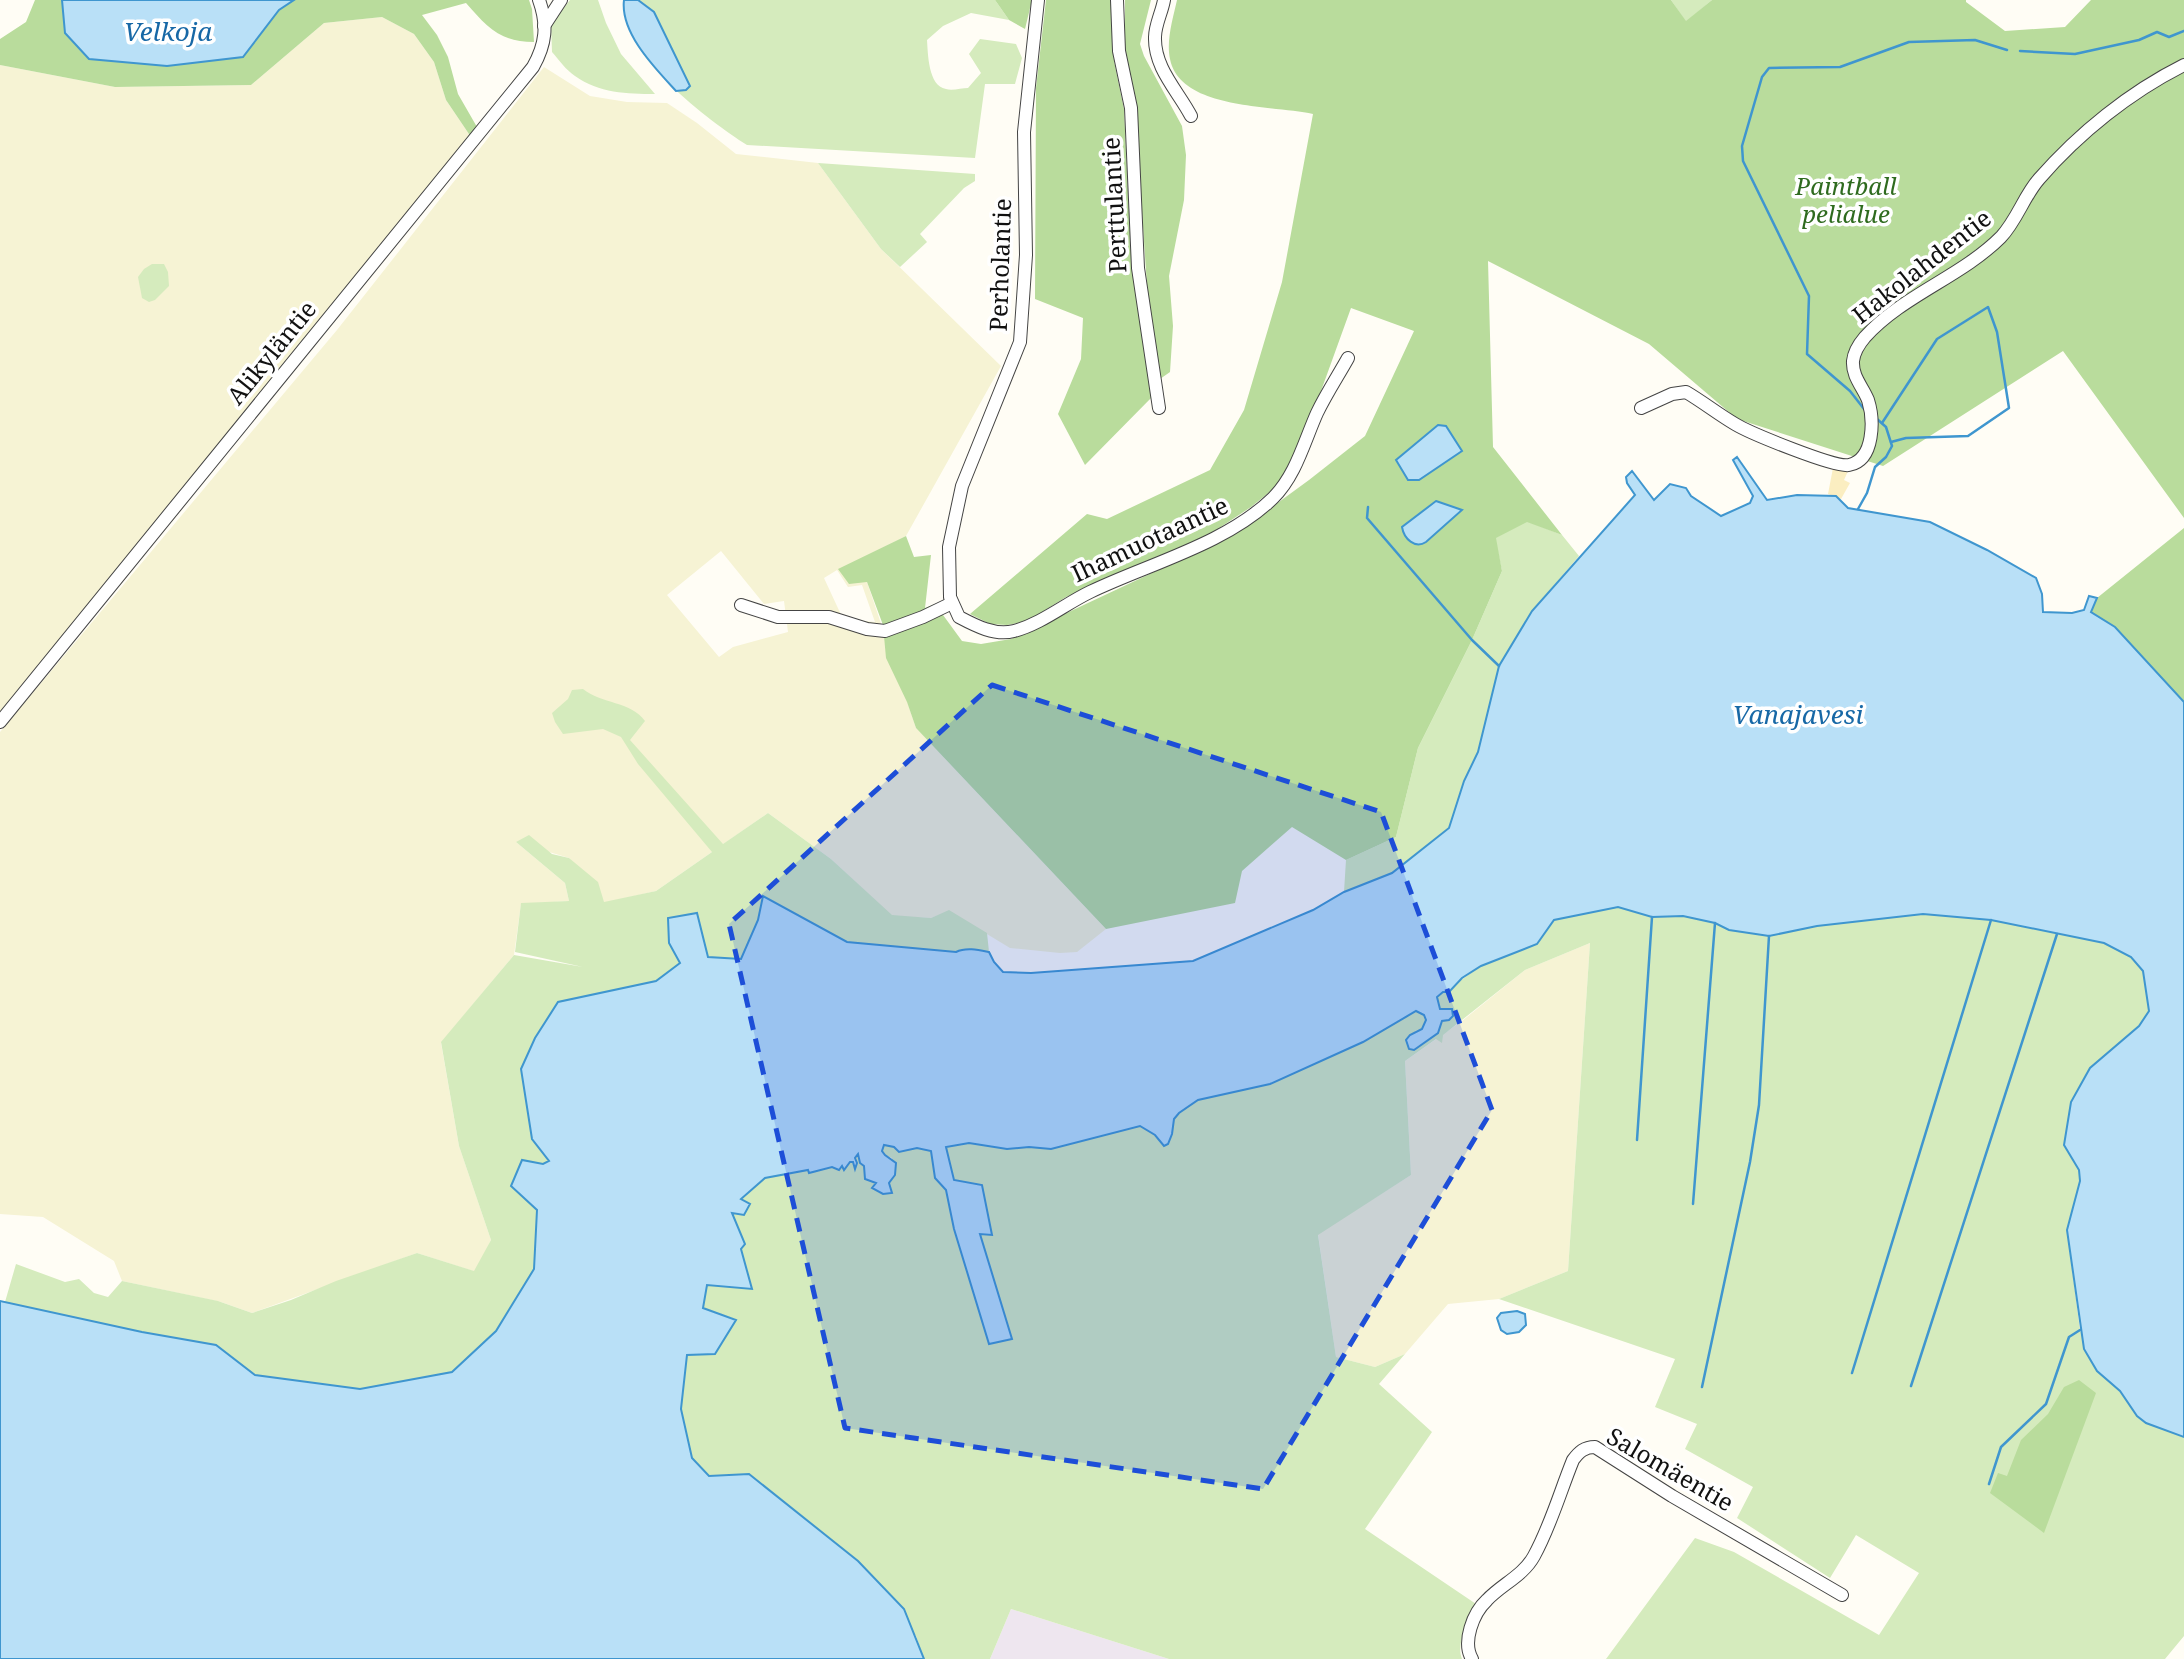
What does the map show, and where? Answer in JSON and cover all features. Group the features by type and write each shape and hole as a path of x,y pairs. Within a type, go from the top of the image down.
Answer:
{"street":[{"name":"Alikyläntie","path":"0,722 533,67 546,36 539,0"},
{"path":"544,26 561,0"},
{"name":"Perholantie","path":"952,603 949,547 962,486 1020,342 1026,255 1024,132 1038,0"},
{"name":"Perttulantie","path":"1116,0 1119,51 1131,108 1138,268 1159,408"},
{"path":"1164,0 1155,35 1156,54 1164,74 1191,116"},
{"name":"Hakolahdentie","path":"1641,408 1672,394 1686,392 1736,425 1835,464 1848,465 1856,462 1864,454 1870,434 1868,400 1854,371 1853,360 1863,340 1889,316 1963,267 2002,236 2037,181 2079,138 2135,95 2184,65"},
{"name":"Ihamuotaantie","path":"952,603 959,617 971,624 986,630 1012,631 1031,624 1098,588 1201,544 1252,514 1272,499 1293,471 1318,411 1348,358"},
{"path":"741,604 778,617 829,617 867,629 884,631 952,603"},
{"name":"Salomäentie","path":"1472,1659 1467,1650 1467,1641 1484,1602 1524,1570 1533,1558 1550,1524 1573,1460 1579,1452 1588,1447 1595,1447 1672,1496 1842,1595"}],"highlighted area":[{"path":"992,685 1381,812 1492,1110 1263,1489 845,1428 729,924"}],"shaded area":[{"path":"382,17 414,34 434,62 446,100 471,137 0,717 0,65 115,87 251,85 324,23"},
{"path":"544,67 590,96 627,102 667,103 736,154 818,163 881,249 1001,366 906,536 839,570 867,582 916,728 1106,929 1077,952 1060,953 1010,948 949,911 931,918 892,916 831,859 768,813 656,891 604,903 569,858 516,842 565,883 569,901 521,904 514,955 441,1043 459,1146 491,1240 476,1272 417,1253 252,1313 221,1302 122,1281 114,1261 43,1217 0,1214 0,732 337,330","holes":["721,551 764,604 784,601 788,632 733,647 719,657 667,595","837,570 848,587 862,585 875,622 843,619 824,578"]},
{"path":"1590,943 1568,1271 1499,1299 1448,1304 1405,1354 1375,1367 1336,1357 1318,1234 1411,1175 1405,1061 1462,1021 1525,970"},
{"path":"1011,1609 1169,1659 990,1659"}],"green space":[{"path":"35,0 62,0 65,33 167,66 243,57 279,10 294,0 529,0 534,42 512,39 495,32 466,3 422,15 437,35 448,57 458,94 477,127 471,137 446,100 434,62 414,34 382,17 324,23 251,85 115,87 0,65 0,39 26,22"},
{"path":"570,0 598,0 621,54 655,94 603,89 584,82 563,65 552,52 551,24"},
{"path":"624,0 995,0 1009,20 971,13 943,26 927,40 932,76 940,87 946,89 968,88 981,73 969,54 980,39 1016,44 1022,58 1015,84 985,84 975,158 747,145 689,102 650,62 635,41 626,20"},
{"path":"995,0 1032,0 1025,29 1009,20"},
{"path":"1046,0 1111,0 1114,61 1124,109 1131,252 1152,397 1085,465 1058,414 1081,359 1083,318 1035,299 1036,88"},
{"path":"1125,0 1151,0 1140,44 1182,126 1186,155 1184,200 1169,276 1173,326 1170,372 1160,379 1148,300 1135,109 1125,53"},
{"name":"Paintball pelialue","path":"1177,0 1671,0 1686,21 1712,0 1966,0 2005,31 2065,27 2091,0 2184,0 2184,518 2063,351 1883,466 1737,419 1649,344 1488,261 1493,447 1562,535 1527,522 1496,538 1502,571 1472,640 1418,748 1396,837 1346,860 1292,827 1242,871 1235,903 1106,929 916,728 886,658 883,625 867,582 849,584 838,569 906,536 914,557 931,555 925,608 935,604 962,641 981,644 1011,639 1235,534 1365,436 1414,331 1351,308 1300,449 1278,485 1251,507 1204,538 1066,597 1028,621 1007,625 990,624 970,614 1087,514 1107,519 1210,470 1244,410 1282,282 1313,114 1230,102 1191,88 1177,76 1170,59 1169,37"},
{"path":"1671,0 1712,0 1686,22"},
{"path":"818,163 975,174 975,181 964,188 920,234 927,242 900,267 881,249"},
{"path":"152,264 164,264 168,272 169,286 155,300 149,302 142,298 138,277"},
{"path":"1527,521 1562,535 1579,556 1532,611 1499,666 1478,752 1464,781 1449,828 1392,873 1344,892 1346,860 1396,837 1418,748 1472,640 1502,571 1495,538"},
{"path":"2184,528 2184,702 2115,627 2091,612 2097,598"},
{"path":"583,689 598,698 639,714 645,721 630,740 723,844 768,813 831,859 892,915 931,918 949,910 987,933 989,952 962,949 957,952 847,942 764,896 758,920 741,959 708,957 669,943 680,963 656,981 558,1002 535,1038 521,1069 549,1162 543,1164 534,1269 496,1331 452,1372 360,1389 255,1375 216,1345 5,1302 16,1264 65,1282 79,1279 94,1293 108,1297 122,1281 218,1301 252,1313 417,1253 474,1271 491,1240 459,1146 441,1042 514,955 583,967 515,952 521,903 569,901 565,883 516,842 529,835 552,854 569,858 598,882 604,902 656,891 712,852 638,764 621,737 603,729 563,734 552,713 568,699 572,690"},
{"path":"1618,907 1652,917 1683,916 1715,923 1729,930 1769,936 1817,926 1923,914 1991,920 2104,943 2131,957 2143,971 2149,1011 2139,1026 2090,1068 2064,1145 2079,1170 2080,1181 2067,1230 2080,1330 2097,1371 2120,1391 2137,1416 2184,1437 2184,1636 2165,1659 1606,1659 1695,1538 1734,1552 1879,1635 1919,1573 1856,1535 1830,1578 1737,1518 1753,1487 1685,1449 1697,1424 1655,1407 1675,1359 1499,1299 1568,1271 1590,943 1525,970 1443,1035 1442,1043 1436,1039 1405,1061 1411,1175 1318,1235 1336,1357 1375,1367 1405,1354 1379,1384 1432,1432 1365,1529 1479,1606 1460,1645 1462,1659 1169,1659 1011,1609 990,1659 924,1659 916,1636 858,1561 749,1474 709,1476 692,1458 681,1409 687,1355 735,1319 703,1308 707,1285 752,1289 741,1249 744,1243 731,1212 765,1178 808,1170 809,1173 831,1167 839,1170 843,1166 844,1169 849,1162 854,1162 858,1153 876,1183 872,1188 892,1192 889,1183 892,1158 882,1151 884,1145 894,1147 899,1152 917,1148 931,1151 935,1178 946,1190 954,1229 966,1266 1012,1338 980,1233 991,1235 954,1180 945,1147 969,1143 1007,1149 1051,1149 1140,1126 1155,1135 1164,1146 1172,1134 1174,1119 1198,1100 1270,1084 1363,1042 1416,1011 1424,1015 1426,1020 1422,1029 1415,1031 1414,1050 1423,1043 1443,1010 1440,1009 1437,997 1481,966 1537,944 1554,920"},
{"path":"2079,1380 2096,1393 2044,1533 1990,1493 1998,1473 2007,1476 2021,1440 2048,1414 2064,1387"}],"sand":[{"path":"1840,467 1848,471 1844,480 1850,483 1841,499 1828,494 1833,468"}],"water":[{"name":"Velkoja","path":"62,0 294,0 279,10 243,57 167,66 89,59 65,33"},
{"path":"624,0 638,0 654,12 690,86 686,90 676,91 641,49 627,25"},
{"path":"1438,425 1446,426 1462,451 1419,480 1408,480 1396,460"},
{"name":"Vanajavesi","path":"1737,457 1767,500 1797,495 1836,496 1848,508 1930,522 1987,550 2036,578 2042,594 2043,612 2072,613 2084,610 2089,596 2097,598 2091,612 2115,627 2184,702 2184,1437 2146,1423 2137,1416 2120,1391 2097,1371 2084,1349 2067,1230 2080,1181 2079,1170 2064,1145 2071,1102 2090,1068 2139,1026 2149,1011 2143,971 2131,957 2104,943 1991,920 1923,914 1817,926 1769,936 1729,930 1715,923 1683,916 1652,917 1618,907 1554,920 1537,944 1481,966 1462,978 1449,992 1443,992 1437,997 1440,1009 1452,1009 1453,1016 1442,1021 1438,1033 1414,1050 1409,1049 1406,1040 1422,1029 1426,1020 1424,1015 1416,1011 1363,1042 1270,1084 1198,1100 1174,1119 1172,1134 1168,1144 1164,1146 1155,1135 1140,1126 1051,1149 1007,1149 969,1143 946,1147 954,1180 982,1185 992,1235 980,1234 1012,1339 989,1344 954,1229 946,1190 935,1178 931,1151 917,1148 899,1152 894,1147 884,1145 882,1151 896,1163 895,1175 889,1183 892,1193 883,1194 872,1188 876,1183 865,1179 864,1166 860,1163 858,1154 855,1158 855,1169 853,1162 850,1162 844,1170 842,1166 839,1170 832,1167 809,1173 808,1170 765,1178 741,1199 750,1204 744,1215 732,1213 745,1244 741,1249 752,1289 707,1285 703,1308 736,1320 715,1354 687,1355 681,1409 692,1458 709,1476 749,1474 858,1561 904,1609 924,1659 0,1659 0,1301 216,1345 255,1375 360,1389 452,1372 496,1331 534,1269 537,1210 511,1186 522,1160 543,1164 549,1161 532,1139 521,1069 535,1038 558,1002 656,981 680,963 669,943 668,918 697,913 708,957 741,959 758,920 763,896 847,942 956,952 981,950 989,952 1003,972 1031,973 1193,961 1313,910 1344,892 1392,873 1449,828 1464,781 1478,752 1499,666 1532,611 1635,495 1626,477 1632,471 1654,500 1670,484 1686,488 1691,496 1721,516 1750,503 1753,496 1733,460"},
{"path":"1436,501 1462,510 1426,542 1411,542 1402,527"},
{"path":"1517,1311 1525,1314 1526,1325 1519,1332 1507,1334 1501,1330 1497,1318 1501,1313"}],"waterway":[{"path":"2020,51 2075,54 2139,40 2157,32 2169,37 2184,31"},
{"path":"1864,409 1850,391 1807,354 1809,296 1743,161 1742,146 1762,77 1769,68 1840,67 1909,42 1975,40 2007,50"},
{"path":"1882,423 1937,339 1988,307 1997,332 2009,408 1968,436 1906,438 1891,442"},
{"path":"1858,509 1867,493 1875,467 1886,457 1892,446 1886,427 1877,419"},
{"path":"1368,507 1367,518 1472,640 1499,666"},
{"path":"1637,1140 1652,917"},
{"path":"1852,1373 1991,920"},
{"path":"1693,1204 1715,923"},
{"path":"1911,1386 2057,934"},
{"path":"1702,1387 1750,1162 1759,1105 1769,936"},
{"path":"1989,1484 2001,1447 2046,1404 2069,1337 2080,1330"}]}
